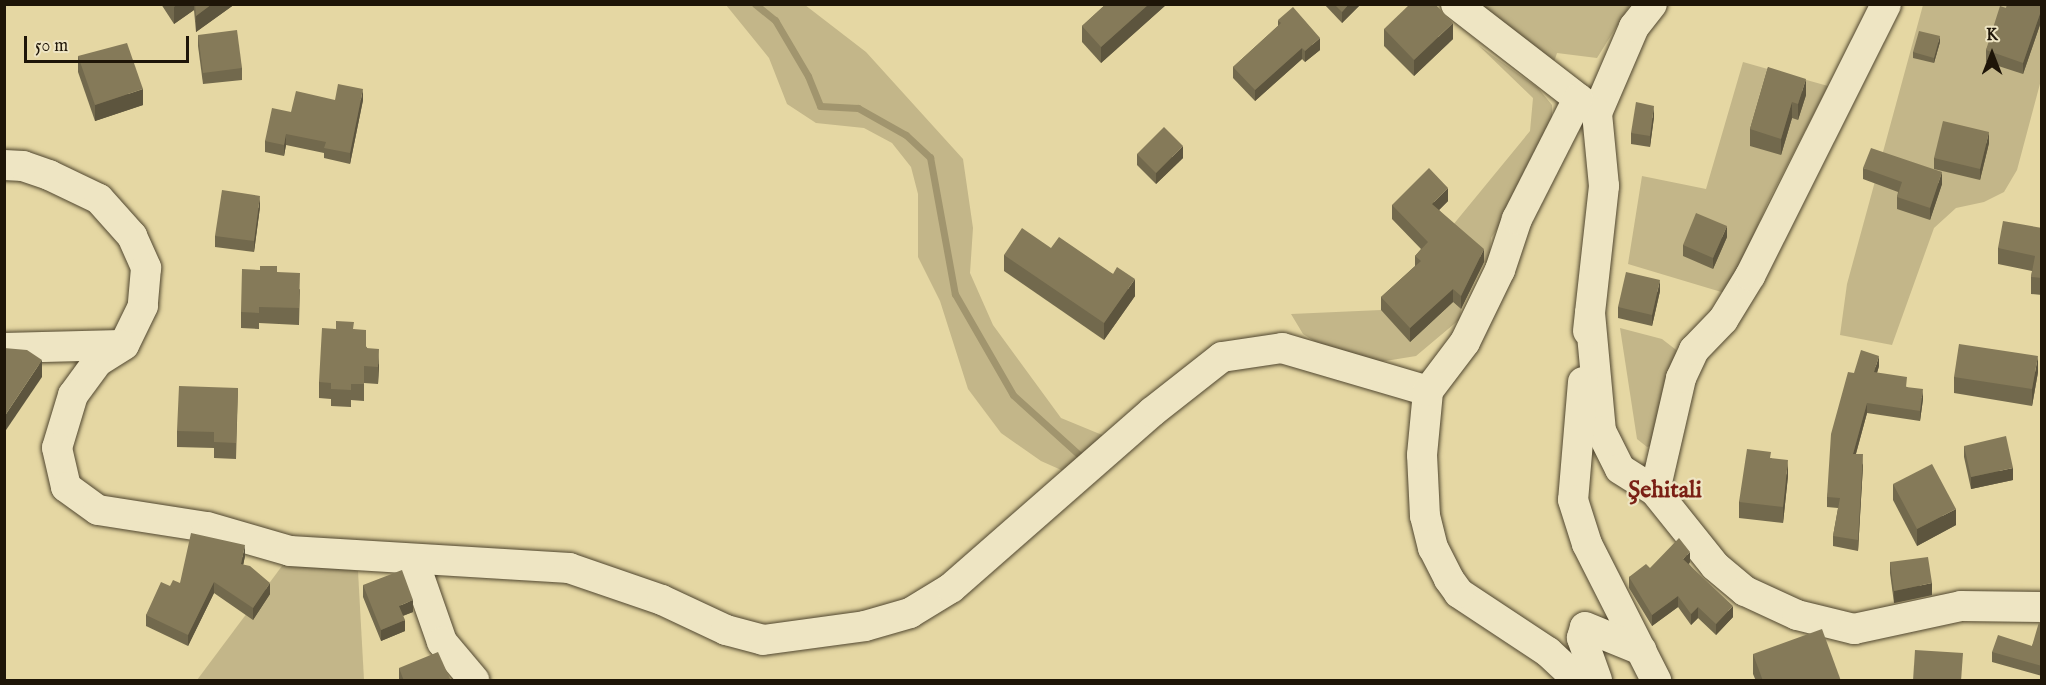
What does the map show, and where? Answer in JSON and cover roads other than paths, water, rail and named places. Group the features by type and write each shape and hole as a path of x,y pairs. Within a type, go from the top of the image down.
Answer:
{"street":[{"path":"1456,4 1588,106 1604,186 1573,500 1587,544 1656,681"},
{"path":"1578,681 1548,652 1459,593 1433,549 1425,516 1422,455 1428,391 1465,342 1500,270 1517,219 1588,106 1634,27 1652,4"},
{"path":"1655,490 1681,378 1694,350 1723,320 1750,276 1886,4"},
{"path":"4,165 49,175 99,200 132,236 146,268 143,306 124,345 98,361 73,395 57,448 66,487 98,510 207,527 290,551 569,568 662,600 726,630 763,640 813,635 910,613 951,588 1152,412 1222,357 1282,348 1428,391"},
{"path":"1590,313 1601,431 1620,469 1655,490 1715,566 1745,591 1797,615 1854,629 1961,606 2042,607"},
{"path":"4,348 124,345"},
{"path":"413,559 442,642 474,681"},
{"path":"1597,681 1582,638 1584,627 1641,650"}],"waterway":[{"path":"755,4 775,20 808,76 820,106 858,108 906,135 930,157 955,294 1013,395 1085,460"}],"district":[{"name":"Şehitali","path":"1665,491"}]}
